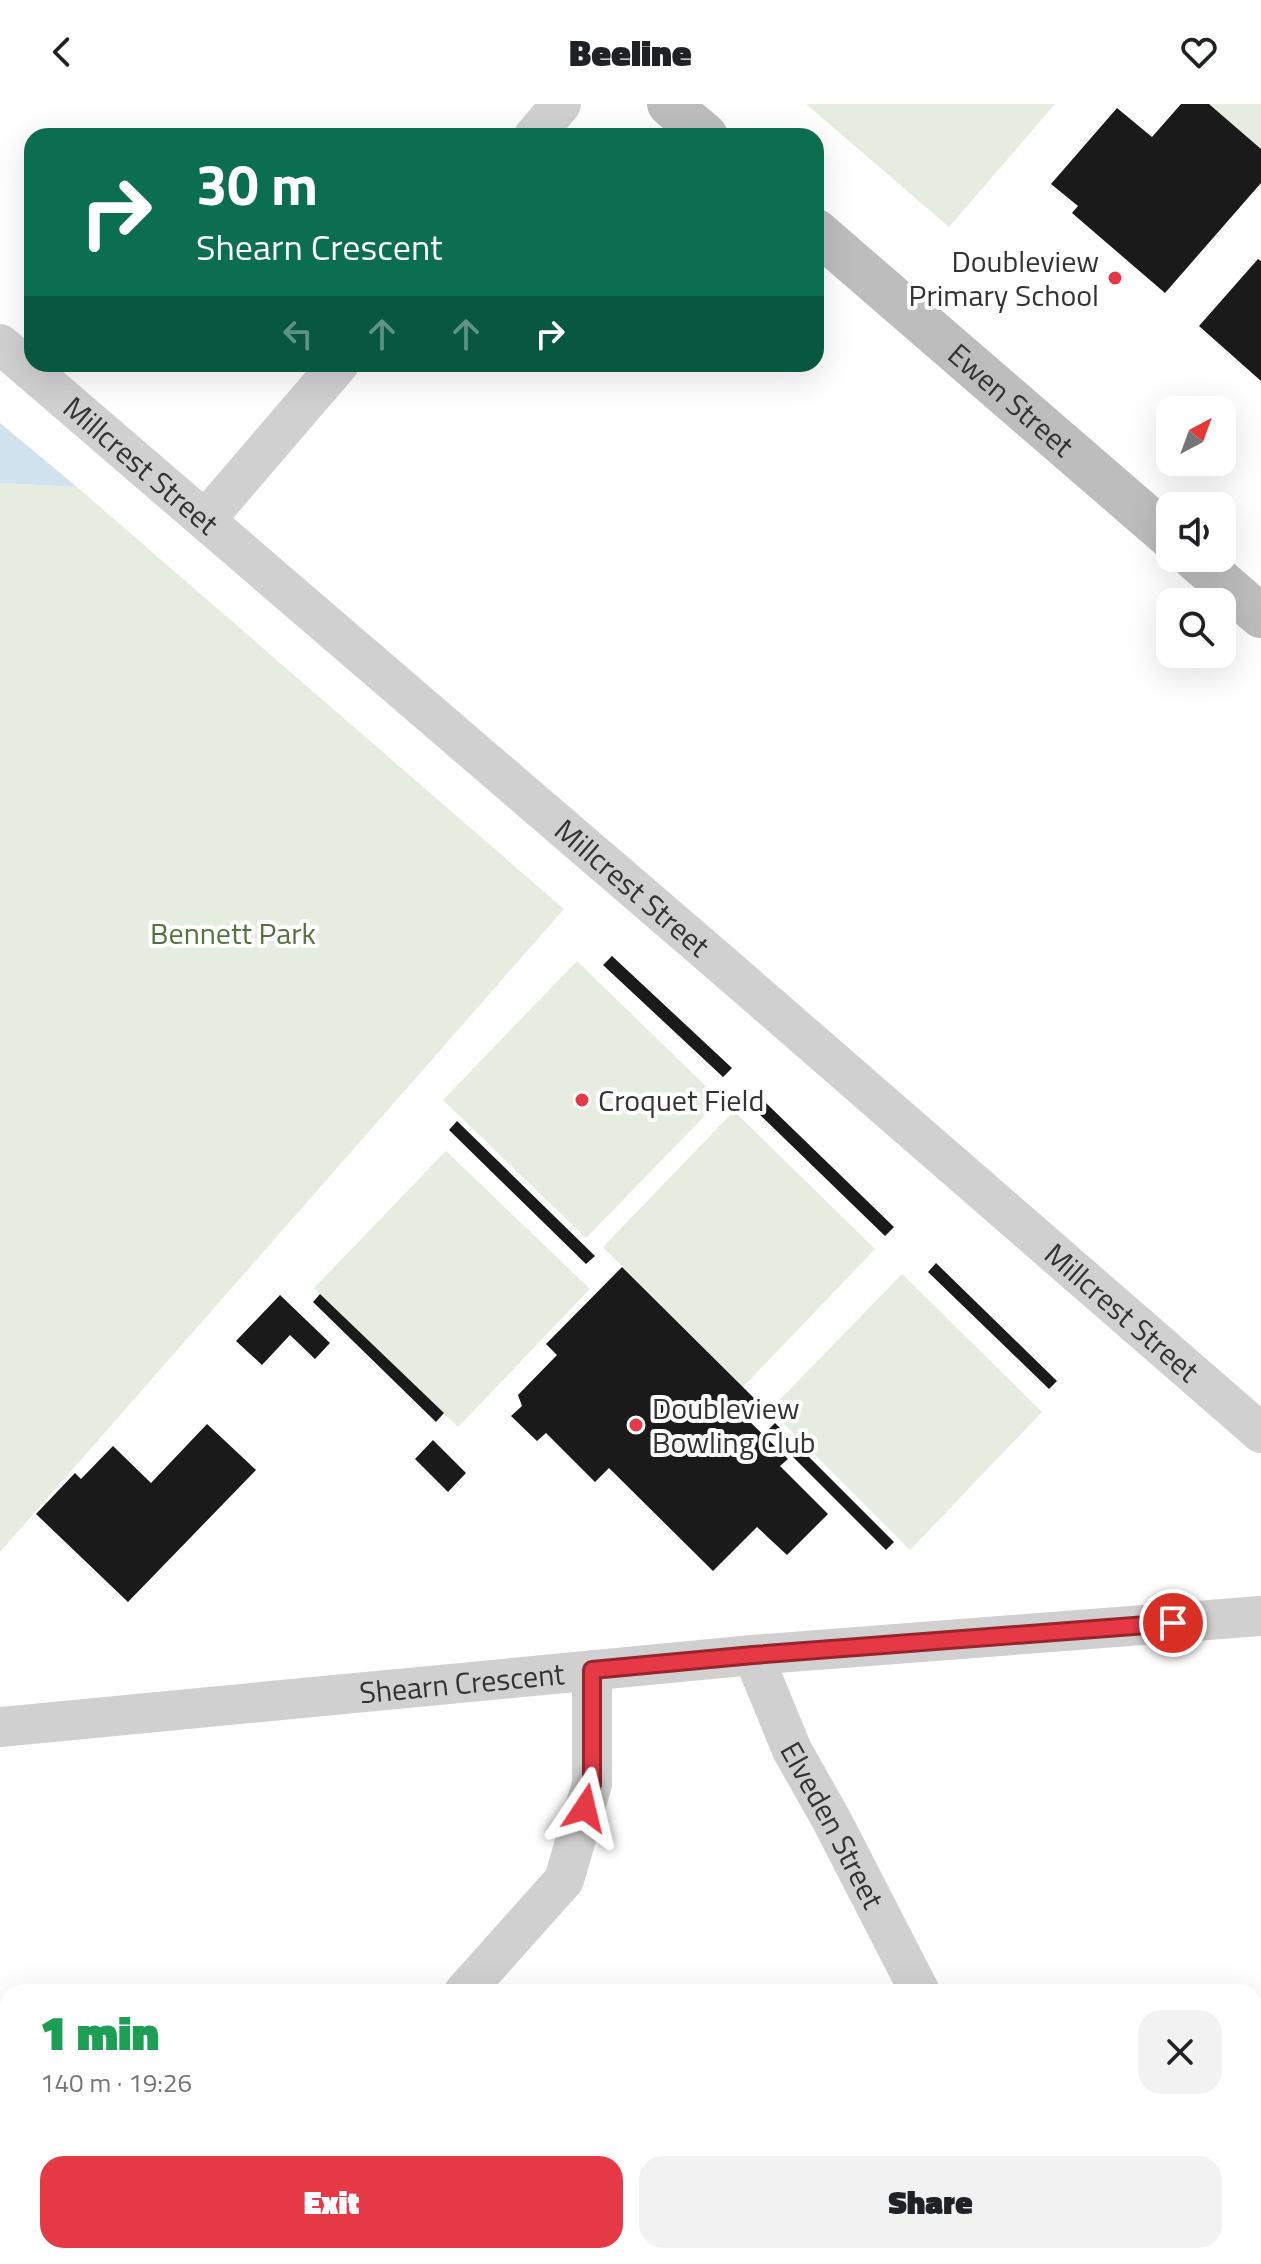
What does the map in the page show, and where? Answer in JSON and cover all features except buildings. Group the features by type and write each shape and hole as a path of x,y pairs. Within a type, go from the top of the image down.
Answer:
{"main road":[{"path":"669,104 697,128"},
{"name":"Ewen Street","path":"824,238 1156,525"},
{"path":"1210,572 1261,616"}],"street":[{"path":"541,128 561,104"},
{"name":"Millcrest Street","path":"0,344 24,364"},
{"name":"Millcrest Street","path":"33,372 1261,1433"},
{"path":"206,519 332,372"},
{"name":"Shearn Crescent","path":"0,1727 753,1655 1261,1616"},
{"name":"Elveden Street","path":"753,1655 792,1750 916,1984"},
{"path":"471,1984 564,1880 592,1784 592,1670"}],"green space":[{"path":"806,104 1055,104 949,227"},
{"path":"1209,104 1261,104 1261,149"},
{"name":"Bennett Park","path":"0,483 77,487 564,909 0,1552"},
{"name":"Croquet Field","path":"577,961 720,1100 586,1238 443,1100"},
{"name":"Croquet Field","path":"734,1111 875,1249 743,1387 603,1247"},
{"path":"446,1151 590,1289 458,1427 314,1288"},
{"path":"902,1274 1042,1412 910,1550 770,1410"}],"water":[{"path":"0,423 77,487 0,483"}],"place":[{"name":"Doubleview Primary School","path":"1115,278"},
{"name":"Croquet Field","path":"582,1100"},
{"name":"Doubleview Bowling Club","path":"636,1425"}],"route":[{"path":"585,1808 592,1784 592,1670 1173,1623"}]}
